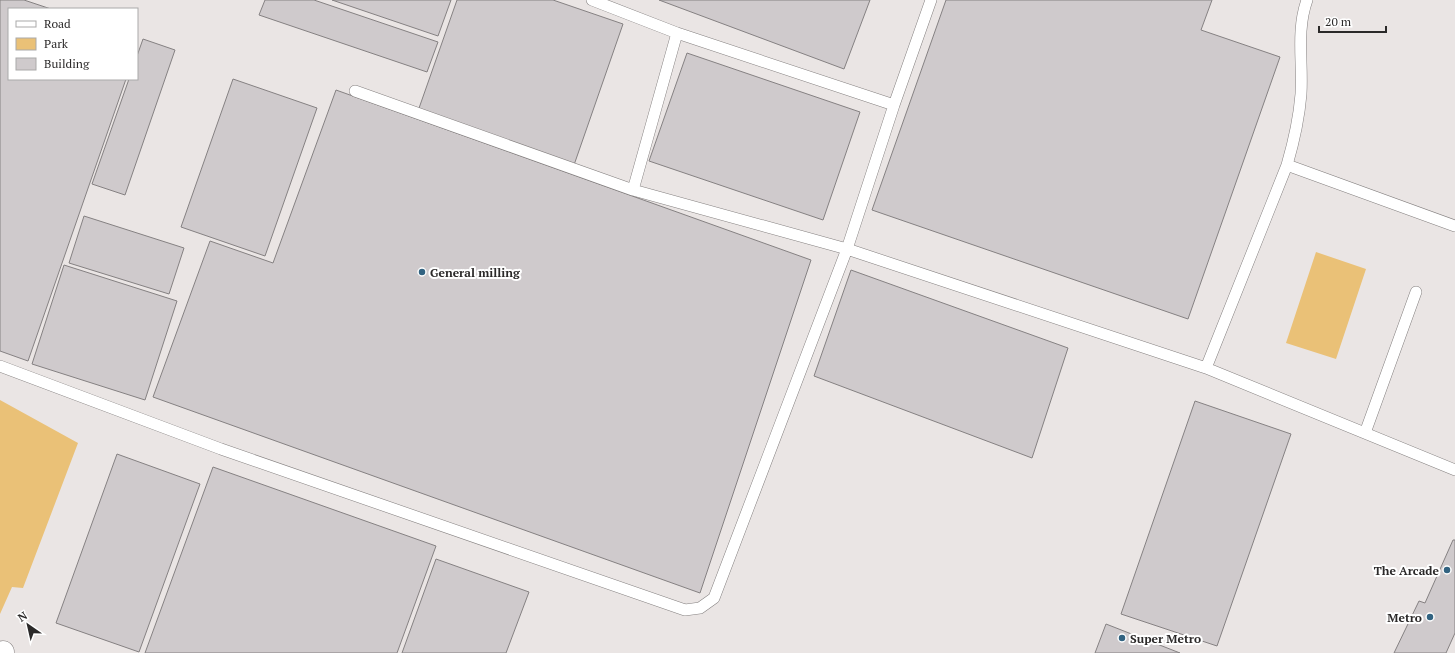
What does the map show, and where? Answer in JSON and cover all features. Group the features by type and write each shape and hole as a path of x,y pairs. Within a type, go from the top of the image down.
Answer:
{"lane":[{"path":"592,0 677,33 894,105"},
{"path":"0,366 221,449 685,610 700,608 714,598 847,249 894,105 931,0"},
{"path":"1206,368 1287,165 1297,131 1301,93 1301,61 1299,40 1302,13 1307,0"},
{"path":"633,190 677,33"},
{"path":"355,91 633,190 847,249 1206,368 1455,470"},
{"path":"1287,165 1455,226"},
{"path":"1365,433 1416,292"}],"green space":[{"path":"1316,252 1366,269 1336,359 1286,343"},
{"path":"0,400 78,443 23,588 12,587 0,614"}],"building":[{"path":"0,0 24,0 48,8 8,8 8,80 126,80 28,361 0,351"},
{"path":"265,0 314,0 438,42 427,72 259,15"},
{"path":"332,0 451,0 438,36"},
{"path":"457,0 553,0 623,24 574,165 418,111"},
{"path":"659,0 870,0 844,69"},
{"path":"946,0 1212,0 1201,30 1280,57 1188,319 872,210"},
{"path":"143,39 175,50 125,195 92,184 129,80 138,80 138,53"},
{"path":"687,53 860,112 823,220 649,161"},
{"path":"233,79 317,108 265,256 181,227"},
{"path":"336,90 811,260 700,593 153,397 210,241 273,263"},
{"path":"84,216 184,248 169,294 69,263"},
{"path":"64,265 177,301 145,400 32,364"},
{"path":"851,270 1068,348 1032,458 814,376"},
{"path":"1195,401 1291,434 1217,646 1121,614"},
{"path":"117,454 200,484 139,652 56,623"},
{"path":"213,467 436,546 397,653 145,653"},
{"name":"The Arcade","path":"1453,540 1455,540 1455,633 1446,653 1394,653 1419,601 1425,603"},
{"path":"436,559 529,592 506,653 402,653"},
{"name":"Super Metro","path":"1106,624 1180,653 1095,653"}],"place":[{"name":"General milling","path":"422,272"},
{"name":"The Arcade","path":"1447,570"},
{"name":"Metro","path":"1430,617"},
{"name":"Super Metro","path":"1122,638"}]}
